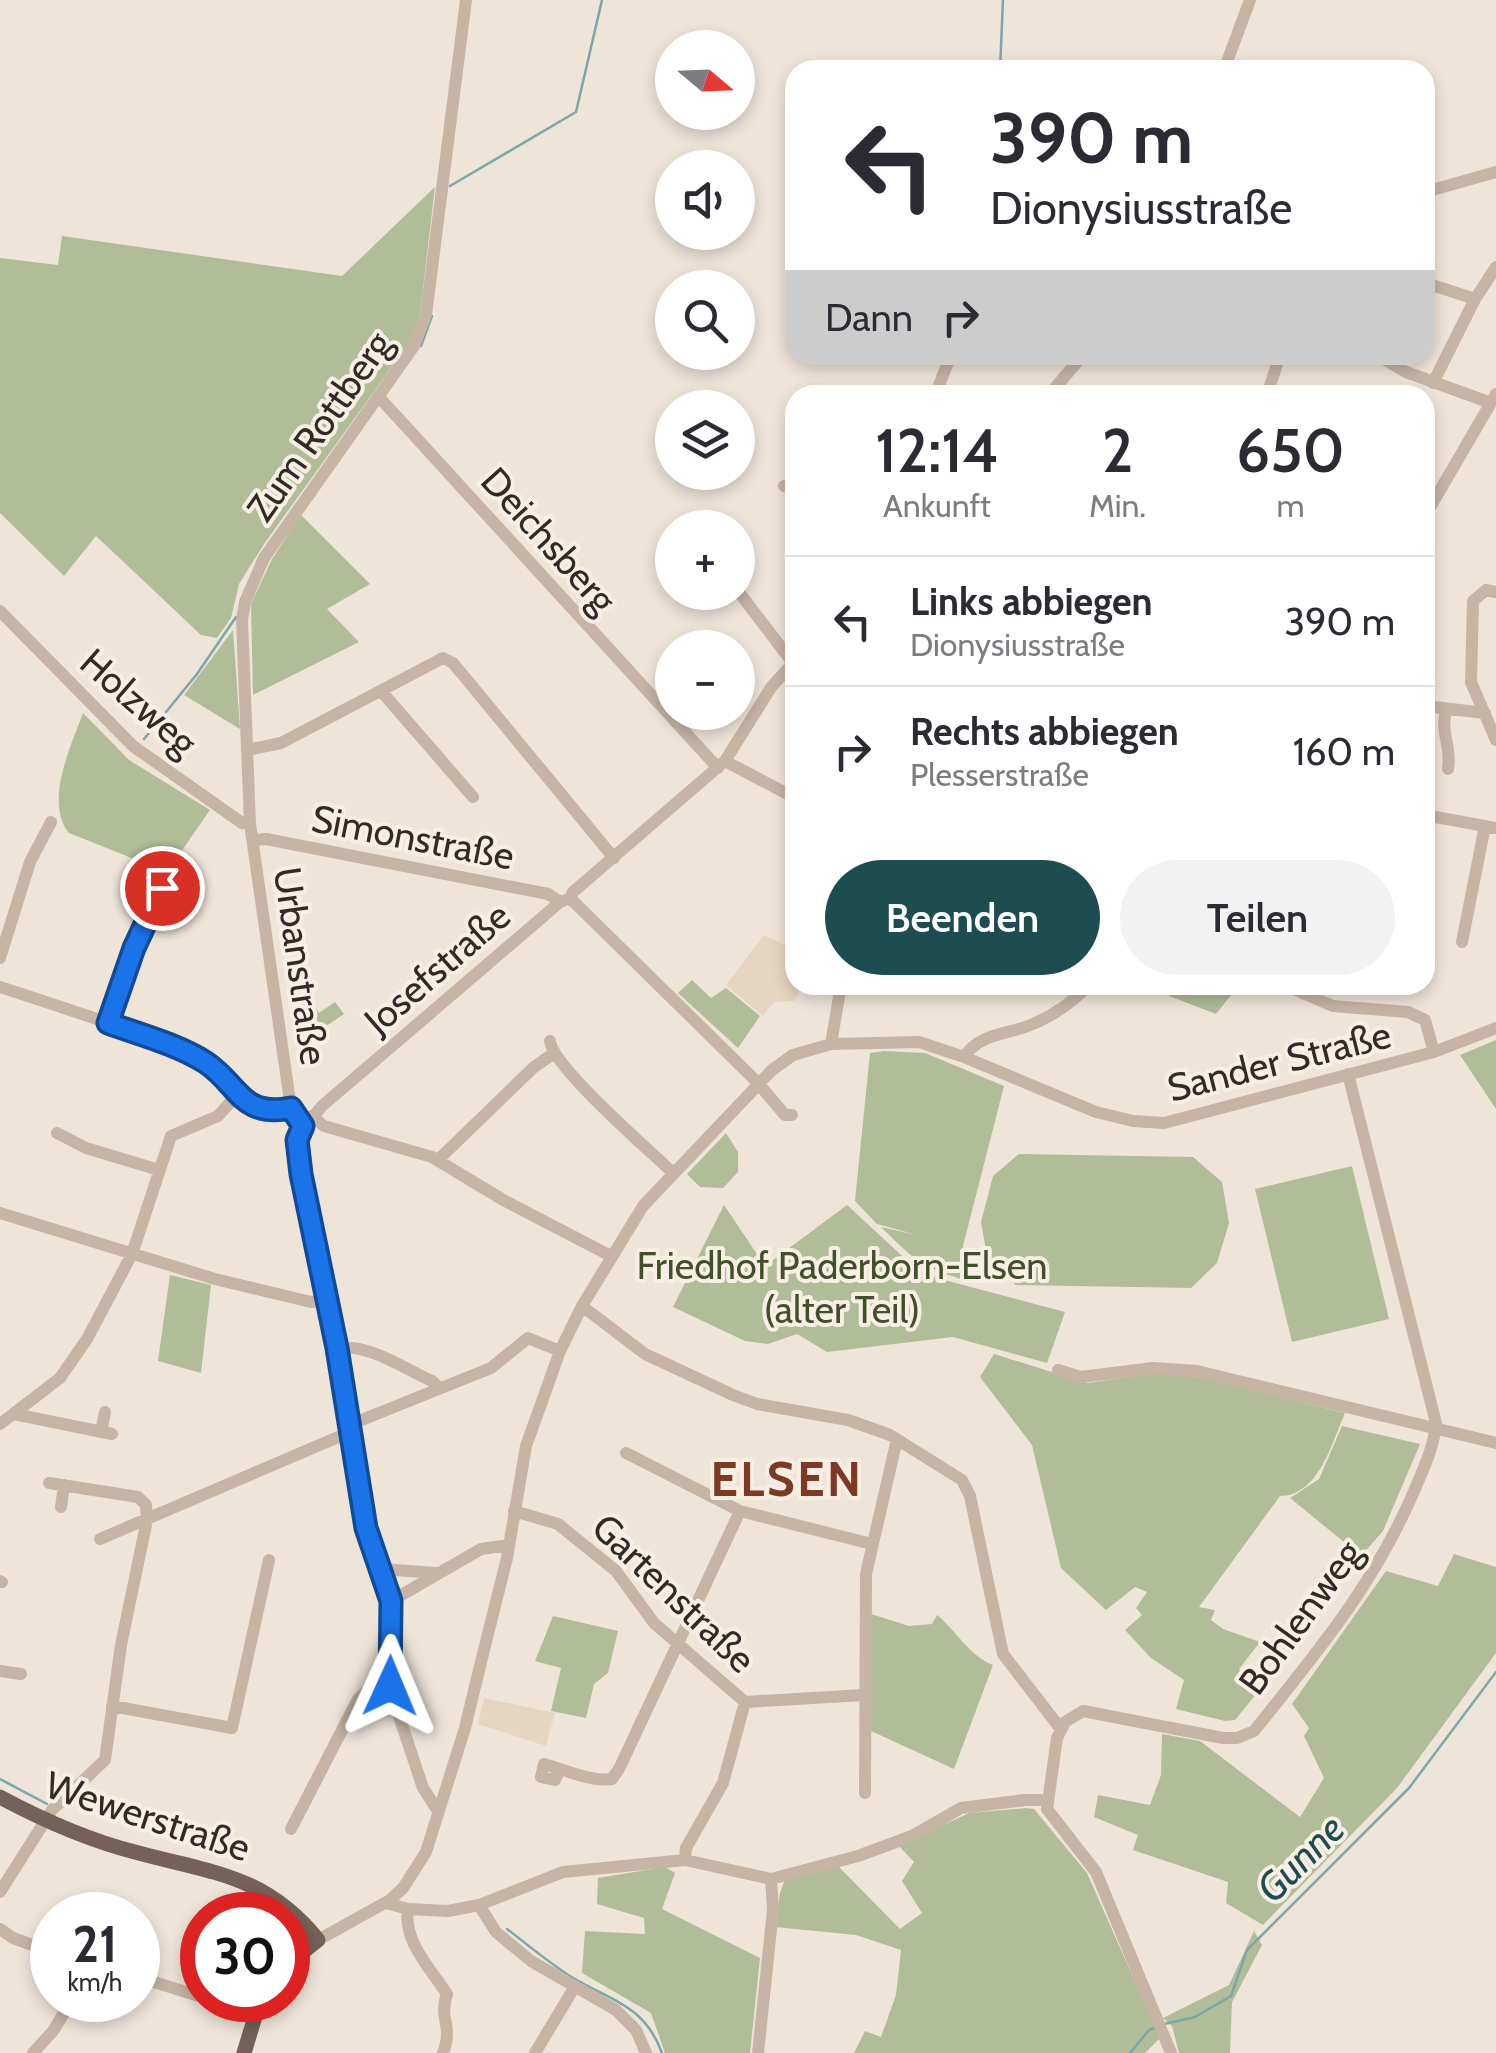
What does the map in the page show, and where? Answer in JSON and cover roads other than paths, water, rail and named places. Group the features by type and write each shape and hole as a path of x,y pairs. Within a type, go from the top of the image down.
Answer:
{"main road":[{"name":"Wewerstraße","path":"0,1797 45,1820 133,1852 239,1878 275,1899 303,1921 318,1940"},
{"path":"310,1946 318,1940"},
{"path":"244,2053 253,2022"}],"street":[{"name":"Zum Rottberg","path":"250,824 242,620 253,580 264,558 414,346 426,315 466,0"},
{"path":"1228,60 1250,0"},
{"path":"1435,189 1496,172"},
{"path":"1433,382 1475,299 1496,268"},
{"path":"1435,286 1475,299"},
{"path":"1057,385 1074,365"},
{"path":"1394,365 1433,382 1493,398 1435,499"},
{"name":"Deichsberg","path":"378,396 722,764 785,793"},
{"path":"1496,592 1486,590 1473,601 1471,682 1496,740"},
{"path":"753,610 785,651"},
{"name":"Holzweg","path":"2,618 133,746 242,823 250,824"},
{"path":"247,750 281,742 443,658 454,663 614,858"},
{"name":"Josefstraße","path":"308,1121 722,764 785,672"},
{"path":"382,692 473,797"},
{"path":"1435,708 1484,714"},
{"path":"1446,710 1442,730 1451,751 1448,769"},
{"path":"1435,817 1490,827 1462,942"},
{"path":"0,958 30,862 51,822"},
{"name":"Urbanstraße","path":"250,824 291,1108 308,1121"},
{"name":"Simonstraße","path":"252,840 266,839 566,900 757,1082 785,1115 792,1115"},
{"path":"108,1023 134,948 162,888"},
{"path":"0,988 180,1048 209,1064 236,1096 254,1107 279,1111 291,1108"},
{"path":"832,1044 839,995"},
{"path":"964,1057 972,1046 987,1037 1049,1016 1076,995"},
{"path":"1307,995 1333,1006 1408,1012 1425,1020 1434,1052"},
{"name":"Sander Straße","path":"386,1903 420,1864 438,1811 464,1728 509,1545 533,1422 560,1352 582,1306 643,1206 757,1082 793,1055 832,1044 919,1042 1096,1112 1149,1123 1183,1120 1434,1052 1496,1028"},
{"path":"438,1160 552,1048 598,1104 672,1172"},
{"path":"1348,1074 1436,1429"},
{"path":"0,1424 52,1386 67,1369 132,1254 170,1136 218,1116 236,1096"},
{"path":"438,1811 423,1788 389,1680 391,1601 366,1528 337,1348 297,1146 308,1121 438,1160 504,1201 611,1256"},
{"path":"57,1133 86,1148 159,1170"},
{"path":"0,1213 132,1254 312,1302 326,1300"},
{"path":"582,1306 646,1354 758,1404 848,1420 897,1439 968,1487 1006,1661 1060,1728 1046,1800 1051,1817 1096,1872 1171,2053"},
{"path":"100,1538 491,1368 528,1338 560,1352"},
{"path":"337,1348 350,1346 368,1351 438,1388"},
{"path":"1058,1370 1081,1376 1153,1368 1196,1371 1496,1444"},
{"path":"14,1414 106,1433 105,1412"},
{"name":"Bohlenweg","path":"1060,1728 1075,1714 1089,1712 1223,1738 1237,1738 1254,1731 1376,1570 1405,1512 1436,1429"},
{"path":"865,1794 866,1574 897,1439"},
{"path":"626,1453 740,1511 872,1544"},
{"path":"0,1892 45,1820 105,1760 122,1634 147,1520 146,1505 138,1497 49,1483"},
{"path":"61,1507 64,1486"},
{"name":"Gartenstraße","path":"514,1511 558,1524 616,1571 654,1623 745,1702 723,1783 686,1848 685,1860"},
{"path":"560,1769 612,1779 740,1511"},
{"path":"391,1601 484,1548 509,1545"},
{"path":"228,1743 269,1560"},
{"path":"381,1569 440,1573"},
{"path":"0,1671 22,1674"},
{"path":"291,1829 358,1699 372,1685 389,1680"},
{"path":"745,1702 864,1695"},
{"path":"112,1706 232,1728"},
{"path":"318,1940 386,1903 408,1909 448,1911 479,1905 563,1872 685,1860 771,1879 858,1856 912,1836 961,1808 1046,1800"},
{"path":"758,2053 773,1910 771,1879"},
{"path":"479,1905 496,1932 531,1961 616,2010 636,2030 646,2053"},
{"path":"408,1909 410,1938 447,1994 442,2009 450,2036 443,2053"},
{"path":"0,1930 30,1944"},
{"path":"535,2053 574,1988"},
{"path":"32,2053 59,2022"}],"waterway":[{"path":"450,186 576,112 602,0"},
{"path":"1000,60 1003,0"},
{"path":"421,346 432,316"},
{"path":"144,739 197,674 236,617"},
{"name":"Gunne","path":"1164,2024 1195,2017 1231,1996 1247,1950 1409,1788 1496,1672"},
{"path":"0,1779 47,1804"},
{"name":"Gunne","path":"507,1929 570,1976 636,2014 655,2037 662,2053"},
{"name":"Gunne","path":"1130,2053 1149,2030 1157,2027"}],"district":[{"name":"ELSEN","path":"787,1479"}],"park label":[{"name":"Friedhof Paderborn-Elsen (alter Teil)","path":"842,1287"}]}
